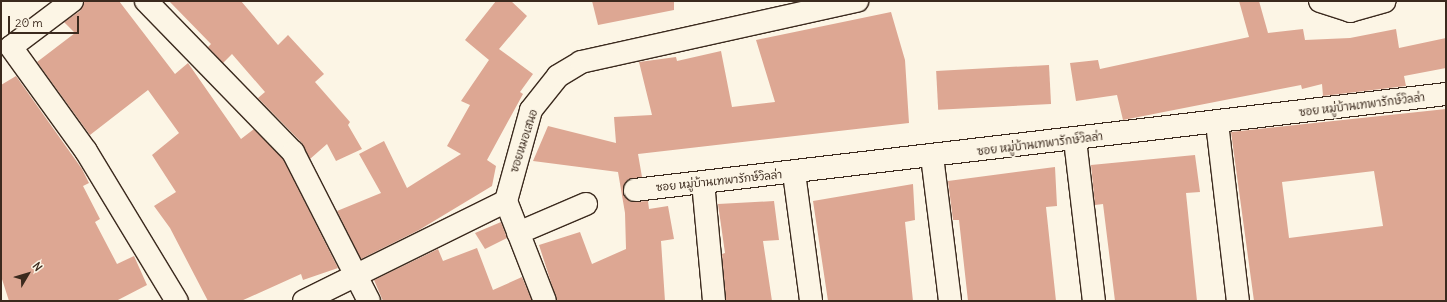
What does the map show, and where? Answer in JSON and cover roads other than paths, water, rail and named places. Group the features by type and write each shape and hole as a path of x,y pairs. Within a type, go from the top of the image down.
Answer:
{"street":[{"path":"72,1 11,47 86,151 177,301"},
{"path":"146,1 293,152 359,276 369,301"},
{"name":"ซอยหมอเสนอ","path":"506,201 531,110 558,76 581,62 857,1"},
{"path":"1320,1 1350,11 1385,1"},
{"name":"ซอย หมู่บ้านเทพารักษ์วิลล่า","path":"635,190 1075,140 1446,94"},
{"path":"1217,123 1238,301"},
{"path":"1075,140 1094,301"},
{"path":"932,156 950,301"},
{"path":"794,173 810,301"},
{"path":"702,182 714,301"},
{"path":"304,301 359,276 506,201 545,301"},
{"path":"518,233 586,204"}]}
